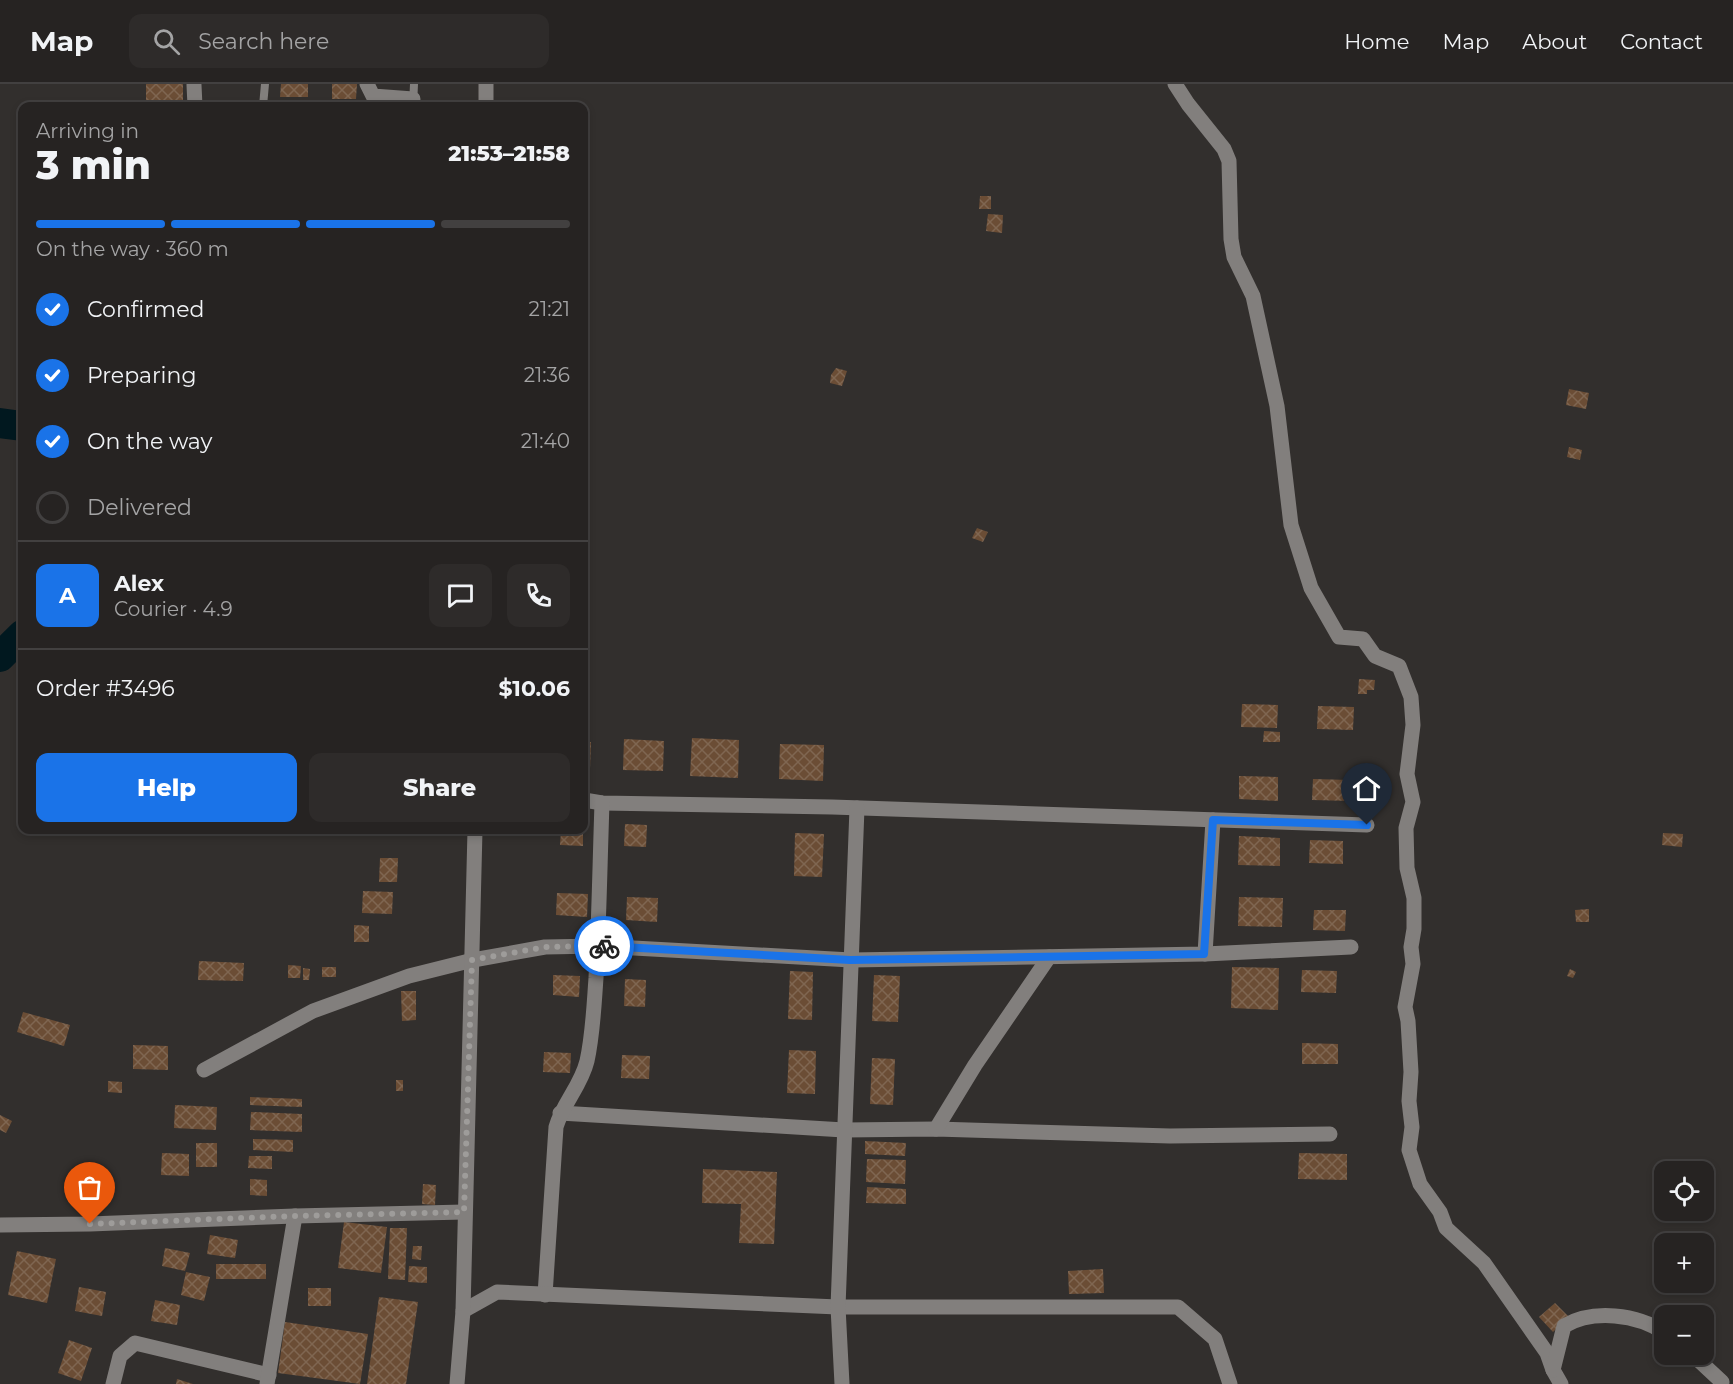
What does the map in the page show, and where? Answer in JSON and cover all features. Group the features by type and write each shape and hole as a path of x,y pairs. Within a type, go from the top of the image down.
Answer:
{"street":[{"path":"367,84 373,96 413,96"},
{"path":"486,84 486,102"},
{"path":"1175,84 1224,149 1229,161 1231,191 1229,218 1234,257 1253,296 1277,406 1291,525 1311,588 1339,637 1363,639 1375,656 1399,666 1411,698 1413,725 1407,774 1413,802 1406,828 1406,838 1407,868 1414,898 1414,929 1411,947 1412,979 1407,991 1405,1006 1411,1072 1409,1101 1412,1128 1409,1150 1420,1184 1440,1212 1446,1228 1484,1263 1547,1353 1561,1384"},
{"path":"194,85 195,102"},
{"path":"588,801 602,803 857,808 1367,825"},
{"path":"545,1295 556,1127 560,1113 579,1085 587,1061 594,1009 602,803"},
{"path":"842,1384 838,1307 857,808"},
{"path":"1204,954 1213,820"},
{"path":"457,1384 463,1311 475,834"},
{"path":"204,1070 313,1011 408,976 472,960 545,947 598,946 850,960 1204,954 1351,947"},
{"path":"936,1129 975,1065 1049,957"},
{"path":"560,1113 844,1130 936,1129 1170,1136 1330,1134"},
{"path":"0,1225 464,1212"},
{"path":"113,1384 120,1356 135,1343 268,1380 295,1216"},
{"path":"463,1311 497,1292 838,1307 1178,1307 1215,1339 1230,1384"},
{"path":"1553,1370 1564,1326 1575,1320 1592,1316 1624,1317 1654,1325"},
{"path":"1704,1365 1722,1382"}],"lane":[{"path":"263,102 264,84"}],"building":[{"path":"146,84 183,84 183,102 146,102"},
{"path":"281,84 308,84 308,97 280,97"},
{"path":"332,84 357,84 356,99 332,99"},
{"path":"980,196 991,196 991,209 979,209"},
{"path":"988,214 1003,215 1002,233 986,231"},
{"path":"836,368 847,371 842,386 830,383 831,375"},
{"path":"1569,389 1589,393 1586,409 1566,405"},
{"path":"1569,447 1582,450 1580,460 1567,457"},
{"path":"977,528 988,532 983,542 972,538"},
{"path":"1359,679 1375,680 1374,690 1367,690 1367,694 1358,694"},
{"path":"1242,704 1278,705 1277,728 1241,727"},
{"path":"1318,706 1354,707 1353,730 1317,729"},
{"path":"1264,731 1280,732 1280,742 1263,742"},
{"path":"692,738 739,740 738,778 690,776"},
{"path":"624,739 664,741 663,771 623,770"},
{"path":"588,742 591,742 590,769 588,769"},
{"path":"780,744 824,745 823,781 779,779"},
{"path":"1239,776 1278,777 1278,801 1239,799"},
{"path":"1313,779 1351,780 1351,801 1312,800"},
{"path":"625,824 647,825 646,847 624,846"},
{"path":"795,833 824,834 822,877 794,876"},
{"path":"1663,833 1683,834 1682,847 1662,845"},
{"path":"561,834 583,834 583,846 560,845"},
{"path":"1239,836 1280,838 1280,866 1238,865"},
{"path":"1310,840 1343,841 1343,864 1309,863"},
{"path":"380,858 398,858 397,882 379,882"},
{"path":"363,891 393,892 392,914 362,913"},
{"path":"557,893 588,894 587,917 556,915"},
{"path":"627,897 658,898 657,922 626,920"},
{"path":"1239,897 1283,898 1282,927 1238,926"},
{"path":"1589,909 1589,922 1576,922 1575,910"},
{"path":"1314,910 1346,910 1345,931 1313,930"},
{"path":"354,925 369,926 369,942 354,942"},
{"path":"199,961 244,963 243,981 198,980"},
{"path":"288,965 301,966 300,978 288,978"},
{"path":"322,967 336,967 336,977 322,977"},
{"path":"1232,967 1279,968 1278,1010 1231,1008"},
{"path":"303,968 310,969 309,980 303,980"},
{"path":"1570,969 1576,972 1573,978 1567,976"},
{"path":"1302,970 1337,971 1336,993 1301,992"},
{"path":"790,971 813,972 812,1020 788,1019"},
{"path":"553,975 580,976 579,997 553,995"},
{"path":"874,975 900,976 898,1022 872,1021"},
{"path":"625,979 646,980 645,1007 624,1006"},
{"path":"401,991 416,991 416,1020 402,1021"},
{"path":"23,1012 70,1025 64,1046 17,1032"},
{"path":"1302,1043 1338,1044 1338,1064 1302,1064"},
{"path":"133,1045 168,1046 168,1070 133,1069"},
{"path":"789,1050 816,1051 815,1094 787,1093"},
{"path":"544,1052 571,1053 570,1073 543,1072"},
{"path":"622,1055 650,1056 649,1079 621,1078"},
{"path":"872,1058 895,1059 893,1105 870,1104"},
{"path":"396,1080 403,1080 403,1091 396,1091"},
{"path":"108,1081 122,1082 122,1093 108,1092"},
{"path":"250,1097 302,1099 302,1107 250,1105"},
{"path":"175,1105 217,1107 216,1130 174,1128"},
{"path":"251,1112 302,1114 302,1132 250,1130"},
{"path":"0,1115 12,1121 6,1133 0,1130"},
{"path":"253,1139 293,1140 293,1152 253,1150"},
{"path":"865,1141 906,1143 905,1156 865,1154"},
{"path":"196,1143 217,1143 217,1167 196,1167"},
{"path":"162,1153 189,1154 189,1176 161,1175"},
{"path":"1299,1153 1347,1154 1347,1180 1298,1179"},
{"path":"249,1156 272,1156 272,1169 248,1168"},
{"path":"867,1159 906,1160 905,1184 866,1182"},
{"path":"703,1169 777,1172 774,1244 739,1243 741,1204 702,1203"},
{"path":"250,1179 267,1180 267,1196 250,1195"},
{"path":"423,1184 436,1185 435,1205 422,1204"},
{"path":"867,1187 906,1189 906,1204 866,1203"},
{"path":"344,1222 387,1227 381,1273 338,1268"},
{"path":"390,1228 407,1228 405,1280 388,1279"},
{"path":"210,1235 238,1240 235,1258 207,1254"},
{"path":"413,1246 422,1246 421,1260 412,1259"},
{"path":"165,1248 190,1253 185,1271 162,1266"},
{"path":"17,1251 56,1259 47,1303 8,1295"},
{"path":"216,1264 266,1264 266,1279 216,1279"},
{"path":"409,1266 427,1267 427,1283 408,1282"},
{"path":"1103,1269 1104,1293 1069,1294 1068,1271"},
{"path":"186,1272 210,1277 204,1301 181,1295"},
{"path":"79,1287 106,1292 102,1316 75,1311"},
{"path":"308,1288 331,1288 331,1306 308,1306"},
{"path":"379,1297 418,1302 406,1384 367,1384"},
{"path":"155,1300 180,1305 177,1325 151,1321"},
{"path":"1555,1303 1569,1317 1553,1332 1539,1317"},
{"path":"285,1322 368,1334 360,1384 278,1373"},
{"path":"69,1340 92,1348 81,1381 58,1373"},
{"path":"177,1379 193,1384 176,1384"}],"waterway":[{"path":"0,423 18,425"},
{"path":"0,657 18,639"}],"way so far":[{"path":"90,1224 464,1212 472,960 545,947 604,946"}],"route":[{"path":"604,946 850,960 1204,954 1213,820 1367,825"}]}
